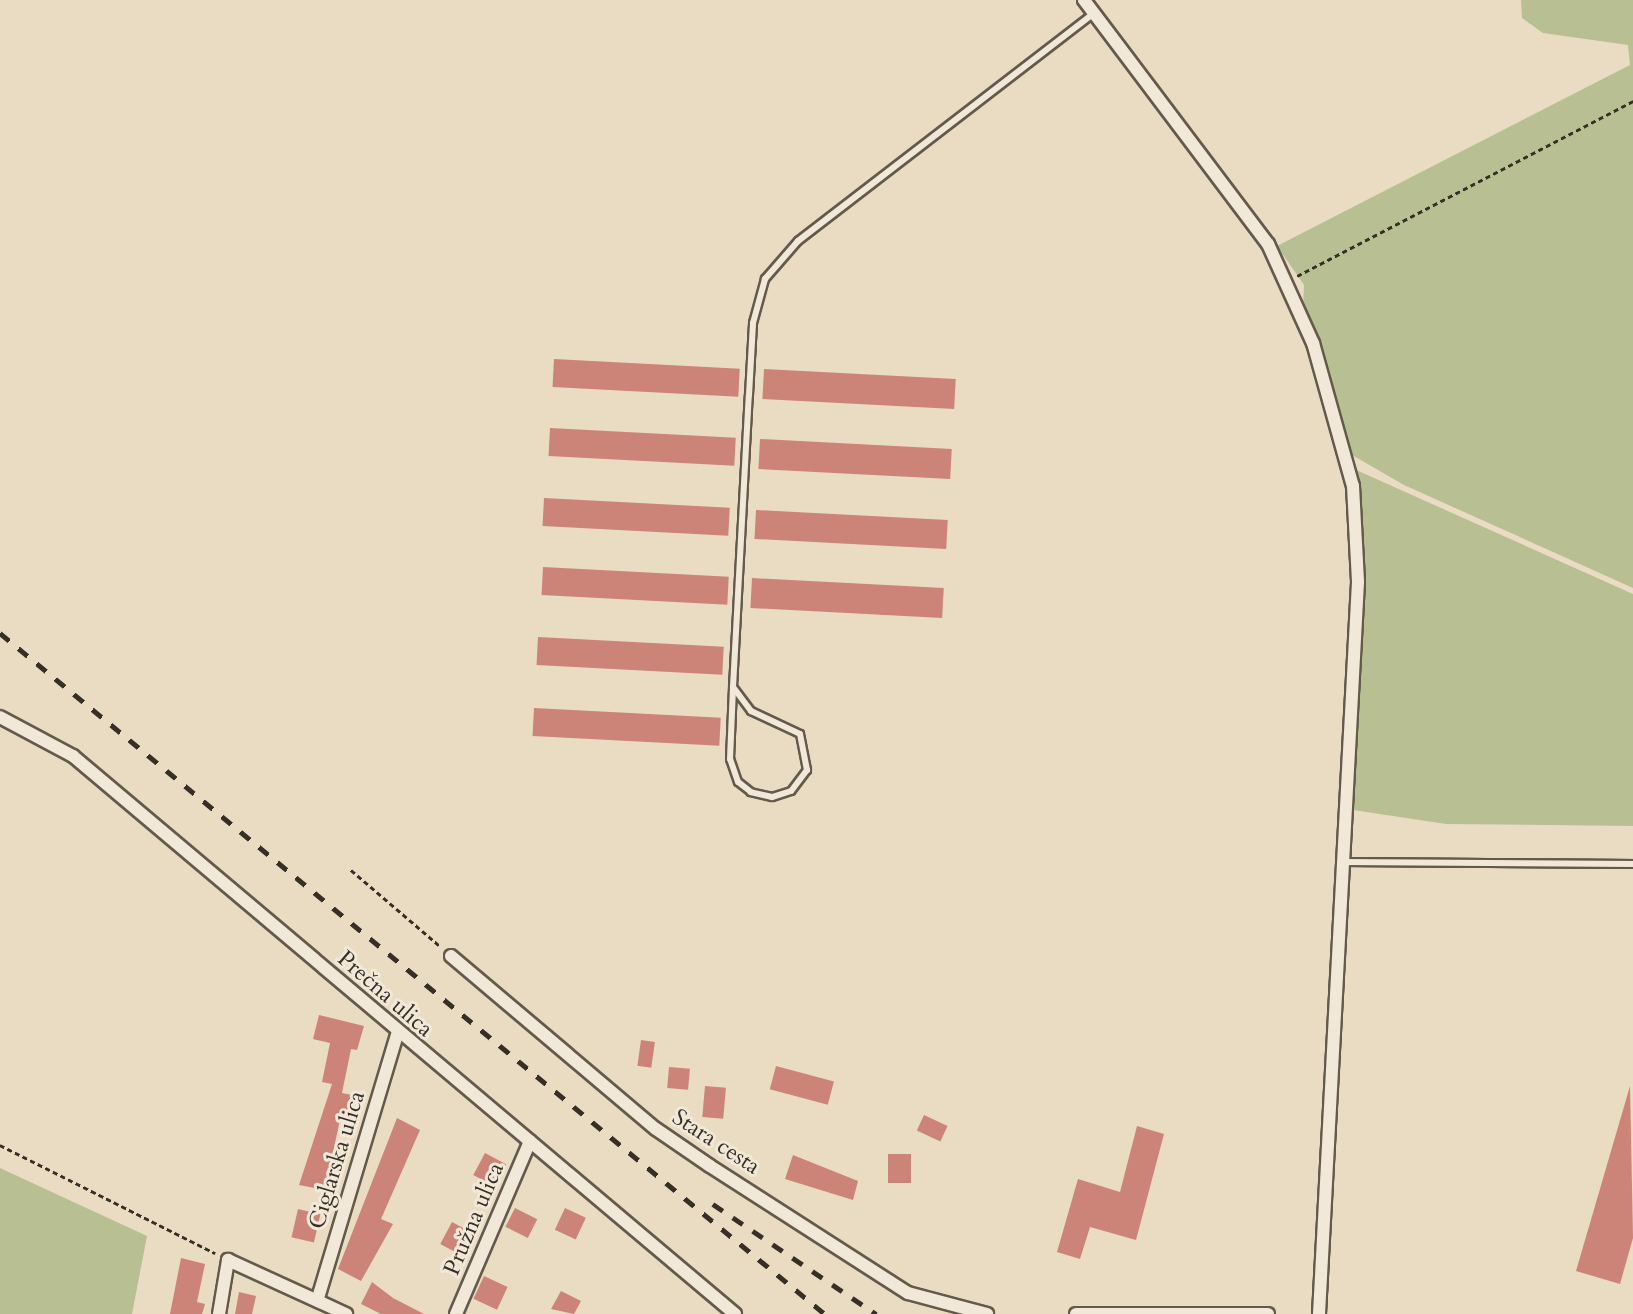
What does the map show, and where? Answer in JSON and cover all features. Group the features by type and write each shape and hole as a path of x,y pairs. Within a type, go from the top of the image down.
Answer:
{"street":[{"path":"1084,0 1209,162 1288,281 1332,400 1357,523 1345,862 1319,1314"},
{"name":"Prečna ulica","path":"0,717 73,757 397,1034 530,1141 735,1314"},
{"name":"Stara cesta","path":"451,957 699,1158 897,1287 987,1314"},
{"name":"Ciglarska ulica","path":"318,1298 397,1034"},
{"name":"Pružna ulica","path":"456,1314 530,1141"},
{"path":"219,1314 228,1260 318,1298 342,1313"},
{"path":"1076,1314 1268,1314"}],"lane":[{"path":"733,687 751,711 800,734 807,770 791,791 762,796 733,773 733,687 753,323 765,279 798,242 1094,13"},
{"path":"1345,862 1633,864"}],"path":[{"path":"1288,281 1633,101"},
{"path":"351,870 451,957"},
{"path":"0,1145 228,1260"}],"green space":[{"path":"1521,0 1633,0 1633,588 1404,485 1352,455 1303,308 1304,285 1277,246 1630,65 1628,45 1543,33 1522,18"},
{"path":"1354,469 1633,594 1633,826 1446,824 1353,810 1363,582"},
{"path":"0,1168 147,1236 132,1314 0,1314"}],"building":[{"path":"554,359 740,369 738,397 553,387"},
{"path":"764,369 956,379 954,409 762,399"},
{"path":"550,428 736,438 734,466 549,456"},
{"path":"760,439 952,449 950,479 758,469"},
{"path":"544,498 730,508 728,536 543,526"},
{"path":"756,510 948,520 946,549 754,539"},
{"path":"543,567 729,577 727,605 542,595"},
{"path":"752,578 944,588 942,618 750,608"},
{"path":"538,637 724,647 722,675 537,665"},
{"path":"534,708 721,718 719,746 533,736"},
{"path":"319,1015 364,1026 357,1050 351,1049 342,1093 352,1095 348,1117 341,1115 325,1190 299,1185 332,1084 322,1082 330,1043 313,1039"},
{"path":"641,1040 655,1042 651,1068 637,1066"},
{"path":"776,1066 834,1082 828,1105 770,1089"},
{"path":"669,1067 690,1069 688,1090 667,1088"},
{"path":"705,1086 726,1088 723,1119 702,1117"},
{"path":"1630,1086 1633,1238 1620,1284 1576,1271"},
{"path":"924,1115 948,1126 940,1141 917,1130"},
{"path":"397,1118 420,1130 381,1219 393,1224 361,1281 338,1269"},
{"path":"1137,1126 1164,1134 1136,1240 1090,1227 1080,1259 1057,1252 1078,1179 1120,1192"},
{"path":"485,1153 506,1164 494,1186 473,1175"},
{"path":"888,1154 911,1154 911,1183 888,1183"},
{"path":"793,1155 858,1181 853,1200 785,1179"},
{"path":"515,1208 537,1219 528,1238 505,1227"},
{"path":"565,1208 586,1218 576,1239 555,1230"},
{"path":"298,1209 320,1214 314,1242 291,1237"},
{"path":"452,1222 473,1233 461,1255 440,1244"},
{"path":"181,1258 205,1264 197,1302 205,1304 202,1314 170,1314"},
{"path":"484,1276 508,1287 497,1310 473,1299"},
{"path":"372,1282 393,1298 424,1314 381,1314 361,1304"},
{"path":"561,1291 581,1301 574,1314 551,1309"},
{"path":"239,1292 256,1296 252,1314 235,1314"}],"railway":[{"path":"0,633 825,1314"},
{"path":"713,1204 876,1314"}]}
